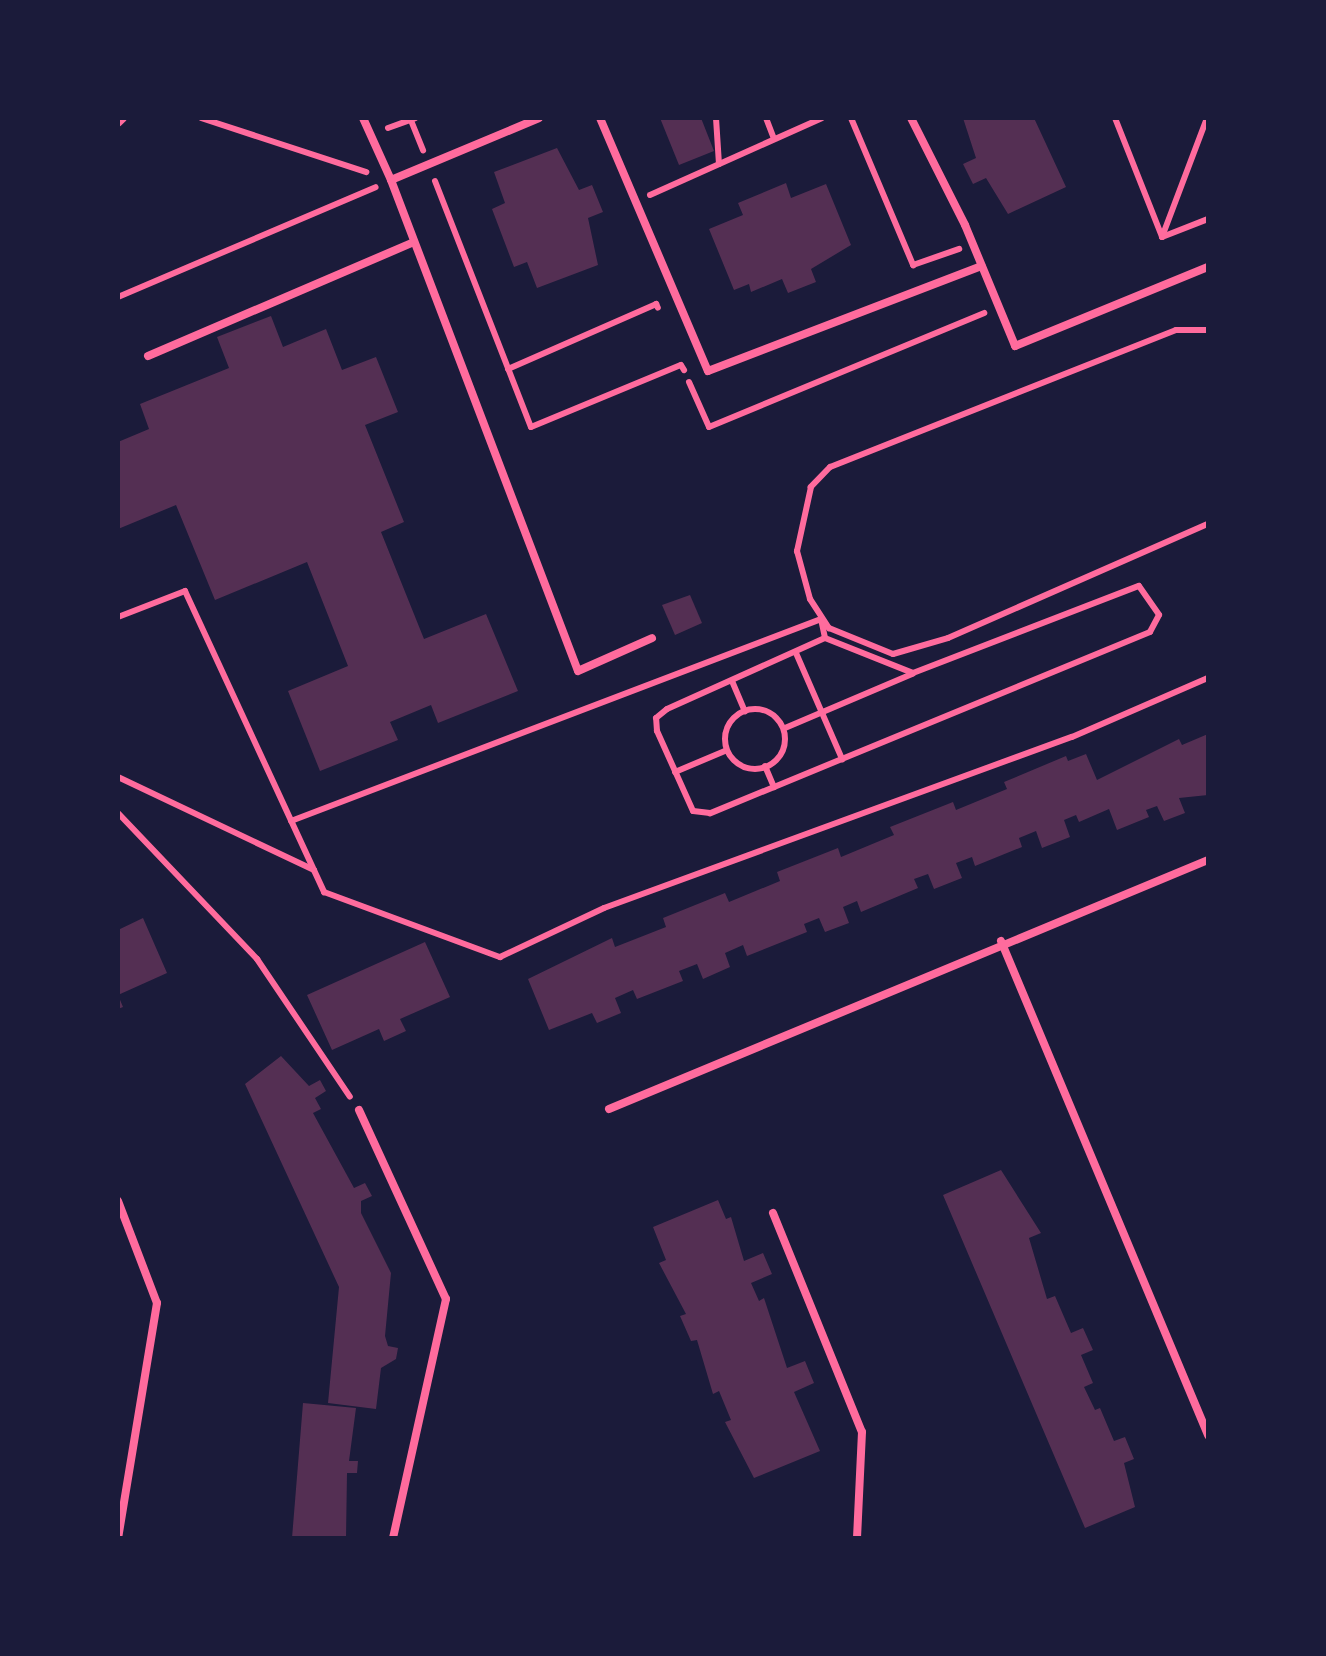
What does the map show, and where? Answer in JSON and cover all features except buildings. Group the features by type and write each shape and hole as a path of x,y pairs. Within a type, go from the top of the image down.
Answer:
{"lane":[{"path":"363,118 391,180 578,670 652,638"},
{"path":"391,180 538,118"},
{"path":"600,118 708,371 982,266"},
{"path":"911,118 973,244 1014,346 1208,268"},
{"path":"148,356 414,242"},
{"path":"609,1109 1002,941 1208,860"},
{"path":"1002,941 1208,1435"},
{"path":"358,1110 446,1299 393,1538"},
{"path":"118,1201 157,1303 118,1538"},
{"path":"773,1213 862,1432 857,1538"}],"path":[{"path":"200,118 391,180"},
{"path":"370,134 412,118"},
{"path":"716,118 718,164"},
{"path":"766,118 774,139"},
{"path":"636,201 822,118"},
{"path":"851,118 913,265 973,244"},
{"path":"1114,118 1162,237"},
{"path":"1162,237 1207,118"},
{"path":"118,297 391,180"},
{"path":"436,184 531,428 682,365"},
{"path":"1162,237 1208,219"},
{"path":"508,368 656,304 662,319"},
{"path":"675,350 709,428 999,307"},
{"path":"825,638 797,551 810,487 830,467 1176,330 1208,330"},
{"path":"291,821 821,619 893,654 948,638 1208,524"},
{"path":"785,728 1139,586 1159,614 1150,632 774,787 700,813 675,772 656,718 825,638 913,674"},
{"path":"118,617 186,591 324,892 500,957 604,908 1072,737 1208,678"},
{"path":"796,653 842,759"},
{"path":"732,681 745,711"},
{"path":"727,750 730,722 745,711 762,711 785,728"},
{"path":"727,750 745,766 765,766 780,752 785,728"},
{"path":"675,772 727,750"},
{"path":"765,766 774,787"},
{"path":"118,776 314,870"},
{"path":"118,813 257,959 358,1110"}]}
